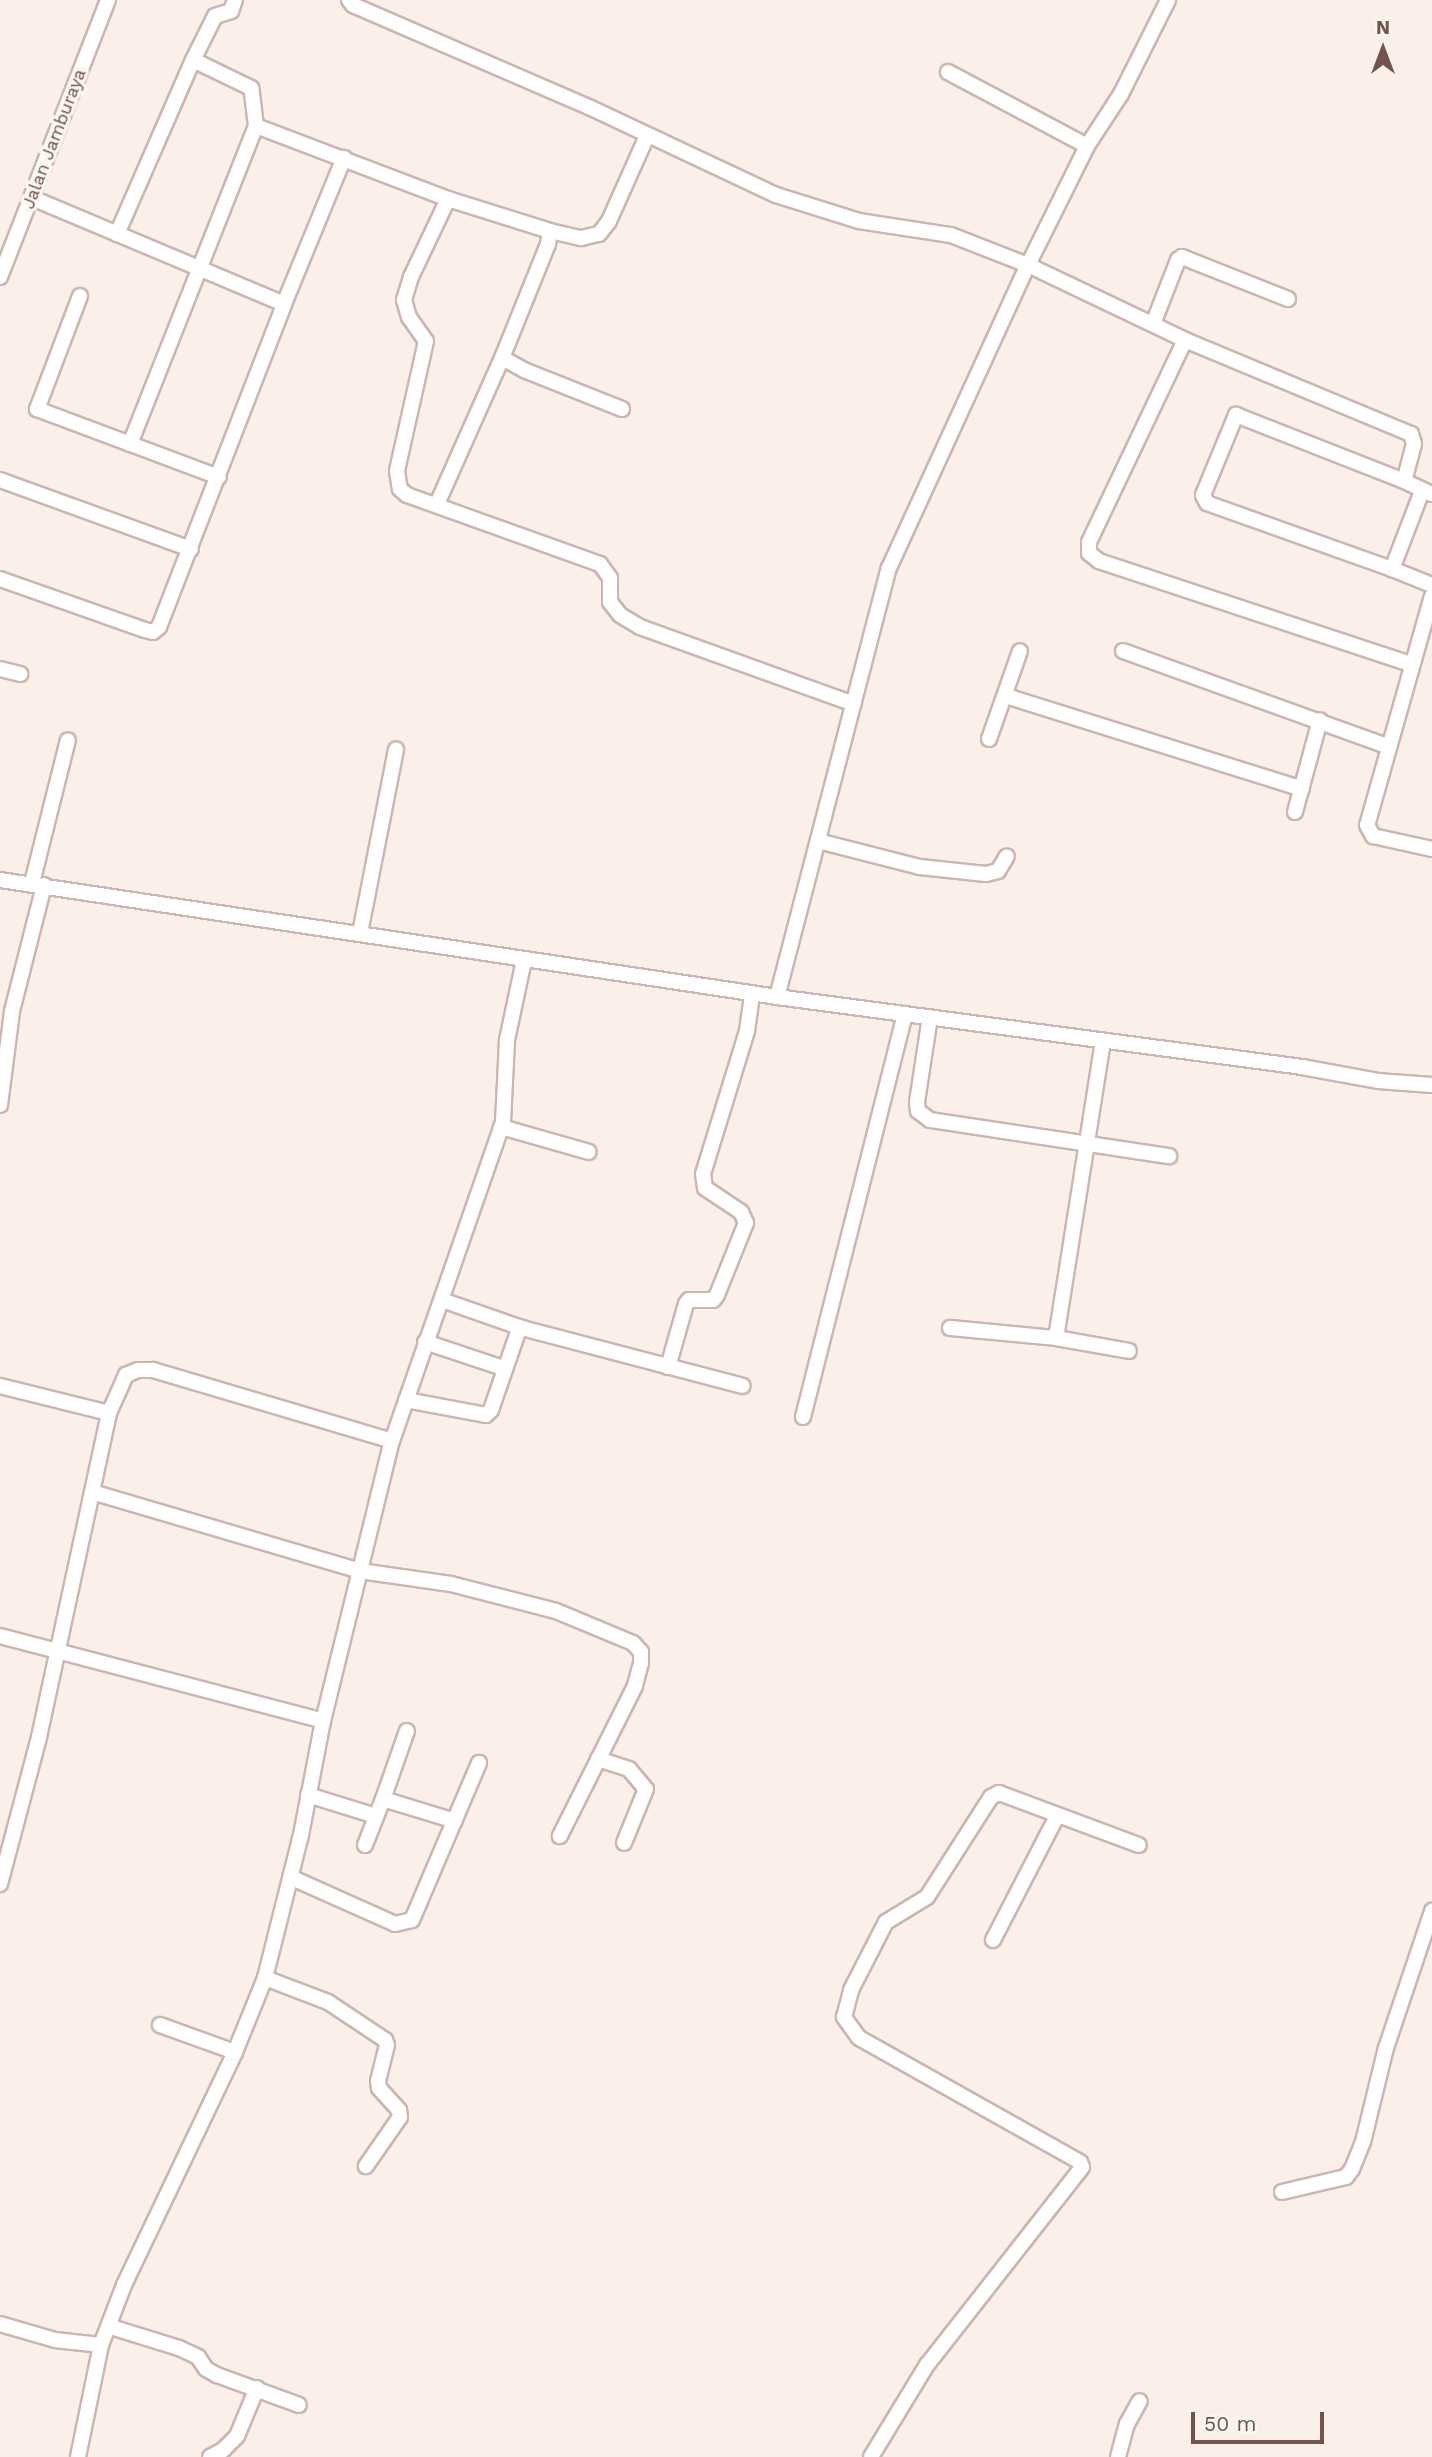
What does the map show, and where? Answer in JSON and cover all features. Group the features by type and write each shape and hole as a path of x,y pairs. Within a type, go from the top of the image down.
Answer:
{"street":[{"name":"Jalan Jamburaya","path":"0,277 108,0"},
{"path":"117,234 215,16 231,12 235,0"},
{"path":"349,0 353,5 579,102 776,195 859,221 951,235 1028,265 1185,340 1410,434 1414,444 1404,481"},
{"path":"777,997 889,568 1028,265 1087,146 1121,94 1168,0"},
{"path":"131,444 256,127 251,88 193,60"},
{"path":"948,72 1087,146"},
{"path":"256,127 448,199 581,238 599,234 609,221 647,136"},
{"path":"0,579 153,632 159,627 284,304 344,158"},
{"path":"32,198 284,304"},
{"path":"448,199 411,277 404,300 409,317 426,341 397,471 400,489 407,495 600,564 610,578 610,602 620,615 640,628 853,704"},
{"path":"437,504 502,358 548,243 550,231"},
{"path":"1153,324 1182,257 1288,299"},
{"path":"80,296 37,409 219,477"},
{"path":"1185,340 1089,542 1088,553 1099,561 1411,664"},
{"path":"502,358 524,370 622,409"},
{"path":"1392,569 1427,493 1404,481 1237,415 1203,495 1207,503 1432,585"},
{"path":"0,480 191,550"},
{"path":"1432,596 1426,639 1411,664 1404,699 1388,747 1367,829 1373,836 1432,849"},
{"path":"989,739 1020,651"},
{"path":"1123,651 1320,720 1388,747"},
{"path":"0,669 20,674"},
{"path":"1006,696 1301,789"},
{"path":"1295,812 1320,720"},
{"path":"0,1105 12,1012 68,740"},
{"path":"360,933 397,749"},
{"path":"818,841 920,867 986,874 998,871 1007,856"},
{"path":"0,880 752,994 1378,1081 1432,1085"},
{"path":"78,2457 102,2345 111,2327 124,2285 235,2052 265,1978 290,1877 323,1721 392,1441 425,1342 443,1300 462,1232 501,1127 507,1040 524,960"},
{"path":"668,1367 687,1302 713,1300 717,1295 746,1223 741,1212 705,1188 703,1174 747,1031 752,994"},
{"path":"803,1418 905,1014"},
{"path":"930,1017 917,1102 918,1111 930,1120 1169,1156"},
{"path":"1056,1338 1103,1041"},
{"path":"501,1127 589,1152"},
{"path":"443,1300 523,1328 743,1386"},
{"path":"406,1399 486,1415 491,1410 503,1368 523,1328"},
{"path":"950,1328 1056,1338 1129,1350"},
{"path":"425,1342 503,1368"},
{"path":"0,1884 39,1737 109,1413 126,1376 138,1370 153,1370 392,1441"},
{"path":"0,1385 109,1413"},
{"path":"92,1492 360,1571 451,1584 556,1611 633,1643 640,1652 641,1663 635,1686 560,1836"},
{"path":"0,1636 323,1721"},
{"path":"365,1845 407,1731"},
{"path":"598,1759 629,1769 646,1789 624,1843"},
{"path":"290,1877 395,1924 412,1920 479,1763"},
{"path":"871,2457 927,2365 1082,2167 1080,2162 859,2038 844,2017 846,2005 886,1922 927,1897 991,1797 999,1794 1139,1845"},
{"path":"308,1795 376,1816"},
{"path":"383,1799 455,1821"},
{"path":"993,1940 1058,1816"},
{"path":"1282,2192 1346,2178 1352,2169 1363,2142 1386,2048 1432,1911"},
{"path":"265,1978 328,2002 385,2040 387,2045 378,2081 379,2088 398,2110 400,2117 366,2166"},
{"path":"160,2025 235,2052"},
{"path":"0,2324 55,2340 102,2345"},
{"path":"111,2327 179,2348 198,2357 206,2369 217,2375 299,2405"},
{"path":"210,2457 223,2450 237,2436 257,2388"},
{"path":"1118,2457 1127,2424 1140,2401"}]}
